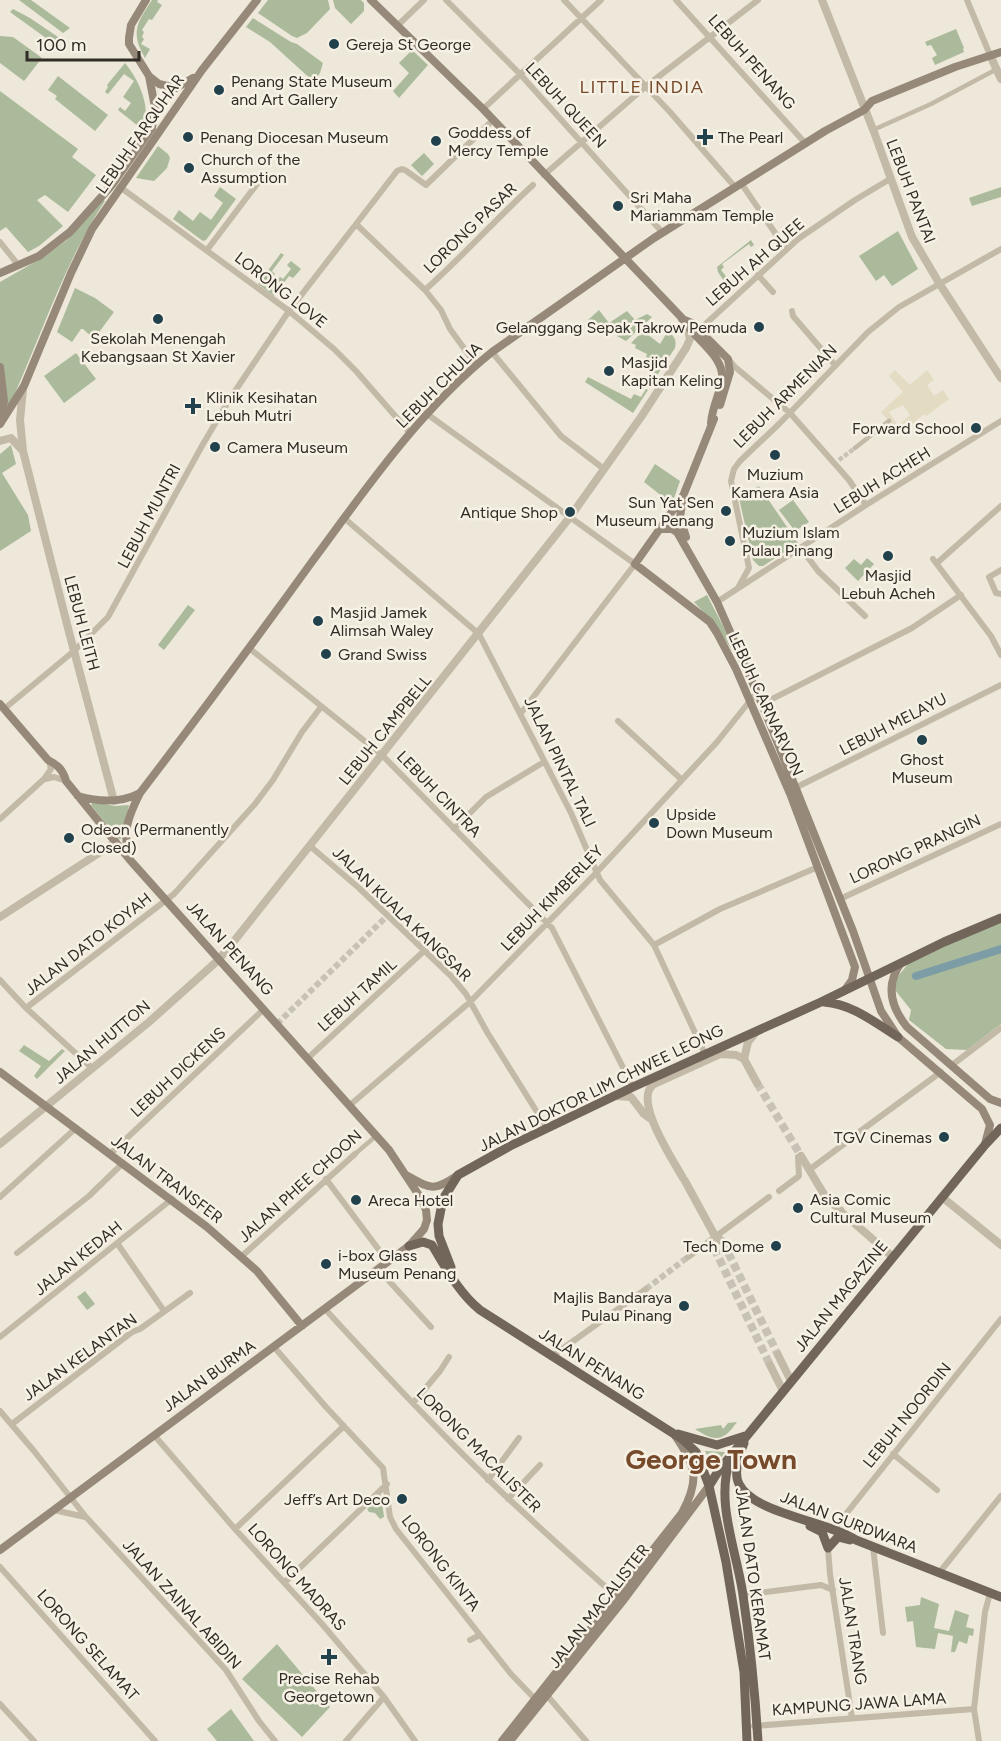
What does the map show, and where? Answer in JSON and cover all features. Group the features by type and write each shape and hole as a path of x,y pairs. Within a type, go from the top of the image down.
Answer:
{"main road":[{"path":"146,0 131,25 129,44 149,76 159,84 176,88 189,82 202,70"},
{"name":"LEBUH FARQUHAR","path":"0,424 24,386 70,273 92,229 202,70 257,0"},
{"path":"371,0 483,109 682,318 688,330 716,357 723,372 711,423 683,496 635,564"},
{"name":"LEBUH CHULIA","path":"130,860 125,843 126,825 140,793 410,433 476,365 662,232 864,110 872,101 944,71 1001,52"},
{"name":"LEBUH FARQUHAR","path":"0,273 39,256 70,232 112,185 152,128 155,114 149,76"},
{"path":"682,318 692,323 728,359 730,372 727,385 716,416 711,423"},
{"path":"0,367 4,401 0,414"},
{"name":"LEBUH CARNARVON","path":"683,496 681,524 693,550 693,557 717,602 797,787 881,1011 898,1037 941,1072 986,1114 990,1125 985,1145"},
{"name":"LEBUH CARNARVON","path":"661,529 672,529 677,532 688,554 693,557"},
{"name":"LEBUH CARNARVON","path":"635,564 710,622 730,657 791,796 855,967 852,980 843,991"},
{"name":"JALAN PENANG","path":"2,706 49,761 55,763 63,772 78,796 130,860 377,1135 406,1174 425,1205 427,1220"},
{"path":"78,796 114,801 130,799 140,793"},
{"name":"JALAN DOKTOR LIM CHWEE LEONG","path":"458,1174 510,1146 633,1087 1001,918"},
{"path":"901,963 894,972 892,980 892,999 898,1016 907,1027 990,1099 1001,1103"},
{"path":"822,1002 836,1003 850,1008 898,1037"},
{"name":"JALAN TRANSFER","path":"0,1072 172,1199 242,1256 302,1326"},
{"name":"JALAN MAGAZINE","path":"709,1486 791,1381 1001,1128"},
{"path":"406,1174 432,1188 441,1186 458,1174"},
{"name":"JALAN PENANG","path":"451,1274 438,1224 443,1199 458,1174"},
{"name":"JALAN BURMA","path":"0,1550 409,1246 424,1229 427,1220"},
{"name":"JALAN PENANG","path":"409,1246 423,1242 432,1245 446,1270 472,1303 690,1445 696,1452 709,1486"},
{"path":"674,1433 717,1445 747,1436"},
{"name":"JALAN MACALISTER","path":"619,1599 682,1513 693,1490 692,1462 674,1433"},
{"name":"JALAN GURDWARA","path":"747,1436 738,1463 737,1476 740,1486 756,1501 798,1519 834,1529 873,1547 1001,1597"},
{"name":"JALAN DATO KERAMAT","path":"735,1450 726,1473 724,1495 743,1595 758,1741"},
{"name":"JALAN MACALISTER","path":"510,1741 545,1693 709,1486"},
{"name":"JALAN DATO KERAMAT","path":"709,1486 738,1629 744,1672 747,1741"},
{"path":"798,1519 822,1532 828,1548 838,1537 856,1540"},
{"name":"JALAN MACALISTER","path":"502,1741 538,1702"}],"street":[{"path":"398,25 424,0"},
{"name":"LEBUH QUEEN","path":"446,0 520,74 662,232"},
{"path":"564,0 738,185 786,249"},
{"path":"483,109 601,0"},
{"name":"LEBUH PENANG","path":"676,0 806,144"},
{"path":"544,175 645,87 758,0"},
{"name":"LEBUH PANTAI","path":"822,0 873,129 912,237 939,284 1001,378"},
{"path":"967,0 1001,79"},
{"path":"873,129 931,104 997,69"},
{"name":"LEBUH MUNTRI","path":"2,706 74,651 108,617 203,444 250,369 289,311 397,171 405,170 426,185 493,120"},
{"name":"LEBUH AH QUEE","path":"699,330 786,249 831,216 890,179"},
{"path":"207,250 260,180"},
{"name":"LORONG PASAR","path":"425,290 533,185"},
{"name":"LORONG LOVE","path":"120,187 289,311 344,358 410,433"},
{"path":"356,224 425,290 441,310 450,329 476,365"},
{"path":"0,242 19,266"},
{"name":"LEBUH ARMENIAN","path":"749,568 731,476 740,461 868,332 893,311 1001,249"},
{"path":"758,275 773,292"},
{"path":"792,311 793,316 835,365"},
{"name":"LEBUH CAMPBELL","path":"219,959 570,517 686,348 690,339 688,330"},
{"path":"492,352 561,436 604,468"},
{"path":"728,359 790,413 837,462 866,505"},
{"name":"LEBUH LEITH","path":"24,386 20,420 23,451 114,801"},
{"name":"LEBUH CARNARVON","path":"427,414 635,564"},
{"path":"855,448 889,421"},
{"name":"LEBUH ACHEH","path":"717,602 1001,421"},
{"path":"0,441 11,438 23,451"},
{"path":"1001,506 935,561 991,636 1001,655"},
{"name":"JALAN PINTAL TALI","path":"344,519 479,634 571,813 600,880 654,945 705,1054"},
{"path":"801,548 818,571 865,616"},
{"path":"521,713 635,564"},
{"path":"738,588 749,568 751,572 761,574"},
{"path":"1001,570 989,577 996,593 1001,594"},
{"path":"762,704 912,628 961,595"},
{"name":"LEBUH CINTRA","path":"249,648 382,755 554,931 633,1087"},
{"name":"LEBUH MELAYU","path":"797,787 1001,685"},
{"name":"LEBUH KIMBERLEY","path":"350,1104 470,1002 597,872 682,780 751,702 757,692"},
{"name":"JALAN DATO KOYAH","path":"26,1008 167,900 259,798 321,707"},
{"path":"618,721 682,780"},
{"path":"0,819 44,779 51,769 49,761"},
{"path":"454,829 486,797 544,762"},
{"path":"44,779 54,777 66,780"},
{"name":"LORONG PRANGIN","path":"840,899 1001,824"},
{"path":"0,917 116,842"},
{"name":"JALAN KUALA KANGSAR","path":"310,846 359,888 451,976 466,994 547,1128"},
{"path":"654,945 720,909 818,867"},
{"name":"LEBUH TAMIL","path":"308,1058 424,951"},
{"name":"JALAN HUTTON","path":"0,1144 93,1069 219,959"},
{"path":"0,980 26,1008 93,1069"},
{"name":"LEBUH DICKENS","path":"110,1154 264,1009"},
{"path":"952,1065 1001,1028"},
{"name":"JALAN DOKTOR LIM CHWEE LEONG","path":"744,1059 748,1042 758,1030"},
{"path":"723,1242 715,1236 651,1119 648,1089 654,1084 720,1054 736,1055 744,1059 757,1083"},
{"path":"809,1170 941,1072"},
{"path":"614,1096 631,1097 644,1114 651,1119"},
{"path":"0,1197 76,1128"},
{"name":"JALAN PHEE CHOON","path":"242,1256 377,1135"},
{"path":"800,1156 825,1196 893,1257"},
{"path":"779,1191 799,1176 800,1156"},
{"path":"16,1253 89,1196 123,1163"},
{"path":"326,1179 388,1262"},
{"path":"687,1257 769,1197"},
{"path":"942,1197 1001,1245"},
{"name":"JALAN KEDAH","path":"0,1337 172,1199"},
{"path":"714,1248 715,1236"},
{"path":"117,1243 164,1311"},
{"path":"378,1269 430,1327"},
{"path":"552,1357 646,1289"},
{"name":"JALAN KELANTAN","path":"12,1424 132,1332 141,1329 190,1293"},
{"name":"LORONG MACALISTER","path":"325,1309 412,1403 488,1480 619,1599"},
{"name":"LEBUH NOORDIN","path":"834,1529 1001,1319"},
{"name":"LORONG KINTA","path":"274,1347 383,1468 390,1517 396,1529 511,1674 538,1702"},
{"path":"778,1355 791,1381"},
{"path":"412,1403 449,1357"},
{"path":"770,1365 783,1391"},
{"path":"0,1411 70,1498"},
{"path":"236,1529 344,1426"},
{"name":"LORONG MADRAS","path":"154,1435 384,1697 415,1741"},
{"path":"488,1480 519,1438"},
{"path":"893,1454 938,1490"},
{"path":"508,1499 540,1465"},
{"path":"285,1582 387,1484"},
{"path":"939,1573 1001,1496"},
{"name":"JALAN ZAINAL ABIDIN","path":"70,1498 226,1670 259,1721 275,1741"},
{"path":"54,1509 86,1517"},
{"path":"873,1547 884,1633"},
{"name":"JALAN TRANG","path":"828,1548 852,1718"},
{"name":"LORONG SELAMAT","path":"0,1567 155,1741"},
{"path":"821,1585 830,1574"},
{"path":"743,1595 821,1585 833,1590"},
{"path":"979,1741 974,1708 985,1612 990,1593"},
{"path":"470,1640 480,1635"},
{"path":"545,1693 586,1741"},
{"path":"346,1741 384,1697"},
{"path":"0,1704 34,1741"},
{"name":"KAMPUNG JAWA LAMA","path":"746,1726 974,1708"}],"green space":[{"path":"19,0 31,0 70,28 63,33"},
{"path":"152,0 158,0 157,2 162,5 142,30 144,39 141,44 150,49 145,58 140,49 137,28"},
{"path":"268,0 328,0 330,9 307,33 297,38 258,13"},
{"path":"333,0 361,0 364,3 364,11 351,24 335,8"},
{"path":"13,9 58,37 57,46 10,12"},
{"path":"253,18 297,44 323,63 314,82 270,42 246,27"},
{"path":"956,29 964,52 935,65 932,58 937,55 931,45 927,46 925,42"},
{"path":"0,36 13,37 42,58 24,81 0,63"},
{"path":"412,50 428,65 399,98 393,91 409,73 399,63"},
{"path":"125,63 143,95 146,113 143,130 118,110 120,107 125,111 131,103 123,97 134,81 124,74 108,94 105,92 107,85"},
{"path":"58,76 108,115 95,131 55,99 57,96 48,90"},
{"path":"0,91 78,149 72,157 96,175 68,212 45,195 37,200 63,226 28,252 6,227 0,231"},
{"path":"158,146 170,158 167,168 154,181 136,178"},
{"path":"424,153 434,164 422,176 411,165"},
{"path":"220,187 236,199 206,240 203,241 173,219 179,210 193,221 200,212 211,220 223,203 214,196"},
{"path":"1001,187 1001,197 972,206 969,198"},
{"path":"103,200 105,201 63,278 6,413 0,375 0,282 42,258 67,240"},
{"path":"898,231 918,269 892,286 884,275 876,281 859,256"},
{"path":"751,240 754,245 751,247 749,244 722,264 724,267 721,270 732,284 728,287 717,267"},
{"path":"281,253 284,255 272,271 275,274 273,277 277,280 280,277 283,279 291,269 287,265 291,261 301,269 293,278 289,276 274,296 258,284"},
{"path":"75,288 95,298 114,312 94,339 83,329 72,342 57,332"},
{"path":"599,310 609,323 627,311 635,320 647,314 652,317 626,341 616,333 601,333 588,320"},
{"path":"643,331 660,344 668,331 676,342 675,348 650,386 648,385 657,367 645,360 647,354 635,348 636,345 631,343"},
{"path":"76,353 96,379 64,403 44,376"},
{"path":"588,377 631,399 634,394 641,397 646,389 648,390 633,413 585,382"},
{"path":"11,445 16,464 2,473 28,515 31,531 0,551 0,454"},
{"path":"655,464 680,481 672,504 644,482"},
{"path":"759,486 798,543 763,566 759,566 753,560 739,498"},
{"path":"793,500 809,522 795,531 779,510"},
{"path":"867,558 874,564 858,581 845,568 854,559 861,565"},
{"path":"707,595 736,651 734,653 712,621 694,602"},
{"path":"188,605 195,610 164,650 158,645"},
{"path":"93,802 115,806 129,805 121,839 118,839 91,805"},
{"path":"1001,922 1001,1024 967,1050 946,1049 909,1020 911,1010 895,990 894,981 908,964 972,933"},
{"path":"24,1045 49,1061 62,1049 65,1051 37,1079 34,1076 41,1066 19,1051"},
{"path":"85,1291 95,1304 87,1310 77,1297"},
{"path":"737,1422 727,1433 718,1438 713,1438 695,1429 721,1425 723,1429 728,1423"},
{"path":"705,1451 725,1452 713,1469"},
{"path":"381,1494 384,1517 380,1519 367,1509"},
{"path":"921,1597 939,1604 934,1628 949,1631 955,1610 969,1615 966,1627 974,1629 973,1636 969,1635 967,1644 959,1641 955,1652 951,1652 953,1636 938,1633 935,1649 916,1647 913,1621 907,1622 905,1607 920,1605"},
{"path":"277,1644 330,1707 302,1737 242,1679"},
{"path":"231,1709 254,1741 217,1741 207,1729"}],"shaded area":[{"path":"895,370 910,385 927,370 934,380 927,385 934,396 943,390 949,399 926,416 924,414 900,434 881,412 903,392 889,376","holes":["903,405 910,415 898,426 889,412"]}],"waterway":[{"path":"916,976 1001,949"}],"tunnel":[{"path":"839,460 855,448"},
{"path":"277,1024 388,915"},
{"path":"757,1083 801,1156"},
{"path":"723,1242 778,1355"},
{"path":"714,1248 770,1365"},
{"path":"646,1289 688,1257"}],"place":[{"name":"Gereja St George","path":"334,44"},
{"name":"Penang State Museum and Art Gallery","path":"219,90"},
{"name":"Penang Diocesan Museum","path":"188,137"},
{"name":"The Pearl","path":"705,137"},
{"name":"Goddess of Mercy Temple","path":"436,141"},
{"name":"Church of the Assumption","path":"189,168"},
{"name":"Sri Maha Mariammam Temple","path":"618,206"},
{"name":"Sekolah Menengah Kebangsaan St Xavier","path":"158,319"},
{"name":"Gelanggang Sepak Takrow Pemuda","path":"759,327"},
{"name":"Masjid Kapitan Keling","path":"609,371"},
{"name":"Klinik Kesihatan Lebuh Mutri","path":"193,406"},
{"name":"Forward School","path":"976,428"},
{"name":"Camera Museum","path":"215,447"},
{"name":"Muzium Kamera Asia","path":"775,455"},
{"name":"Sun Yat Sen Museum Penang","path":"726,511"},
{"name":"Antique Shop","path":"570,512"},
{"name":"Muzium Islam Pulau Pinang","path":"730,541"},
{"name":"Masjid Lebuh Acheh","path":"888,556"},
{"name":"Masjid Jamek Alimsah Waley","path":"318,621"},
{"name":"Grand Swiss","path":"326,654"},
{"name":"Ghost Museum","path":"922,740"},
{"name":"Upside Down Museum","path":"654,823"},
{"name":"Odeon (Permanently Closed)","path":"69,838"},
{"name":"TGV Cinemas","path":"944,1137"},
{"name":"Areca Hotel","path":"356,1200"},
{"name":"Asia Comic Cultural Museum","path":"798,1208"},
{"name":"Tech Dome","path":"776,1246"},
{"name":"i-box Glass Museum Penang","path":"326,1264"},
{"name":"Majlis Bandaraya Pulau Pinang","path":"684,1306"},
{"name":"Jeff’s Art Deco","path":"402,1499"},
{"name":"Precise Rehab Georgetown","path":"329,1657"}],"district":[{"name":"LITTLE INDIA","path":"642,87"},
{"name":"George Town","path":"711,1459"}]}
